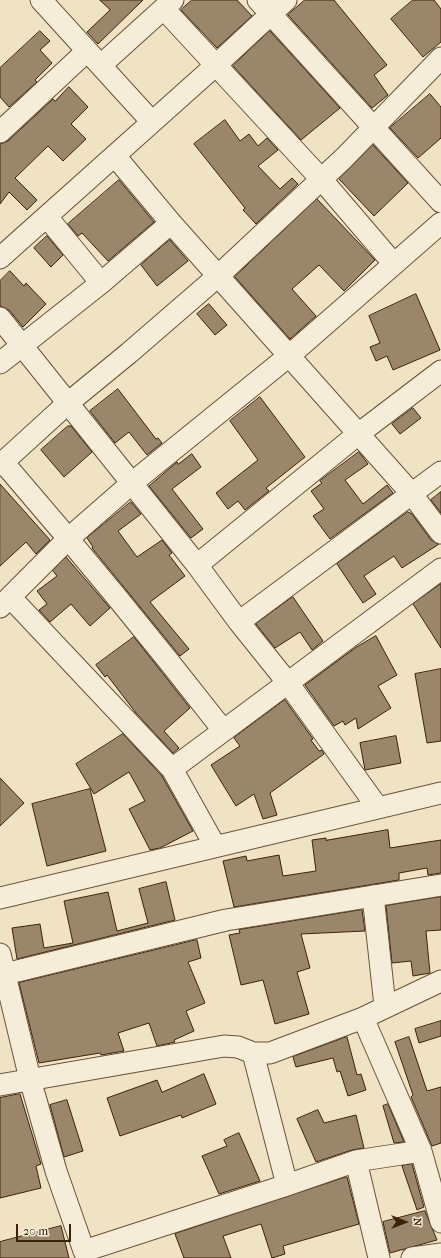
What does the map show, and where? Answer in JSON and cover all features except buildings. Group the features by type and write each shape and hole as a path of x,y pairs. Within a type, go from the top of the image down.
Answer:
{"street":[{"path":"43,1 152,122"},
{"path":"0,258 216,64 272,4 374,127 441,202"},
{"path":"0,132 94,58 169,5 216,64 322,180 393,263"},
{"path":"223,730 151,638 69,538 1,463 68,403 129,353 218,276 322,180 441,58"},
{"path":"115,156 171,223 290,355 357,435 410,493 441,533"},
{"path":"47,217 101,283"},
{"path":"0,363 101,283 171,223"},
{"path":"215,846 172,769 5,602 69,538 132,483 290,355 393,263 441,223"},
{"path":"0,318 197,565 239,622 288,683 378,808"},
{"path":"197,565 357,435 441,371"},
{"path":"239,622 410,493 441,472"},
{"path":"172,769 441,569"},
{"path":"0,898 441,793"},
{"path":"5,974 226,920 441,885"},
{"path":"373,896 385,1006"},
{"path":"0,954 30,1079 80,1254 356,1161 421,1150"},
{"path":"0,1085 224,1046 238,1047 252,1053 270,1053 363,1018 385,1006 441,981"},
{"path":"363,1018 421,1150 440,1215"},
{"path":"252,1053 287,1185"},
{"path":"356,1161 380,1258"},
{"path":"412,1258 441,1254"}]}
